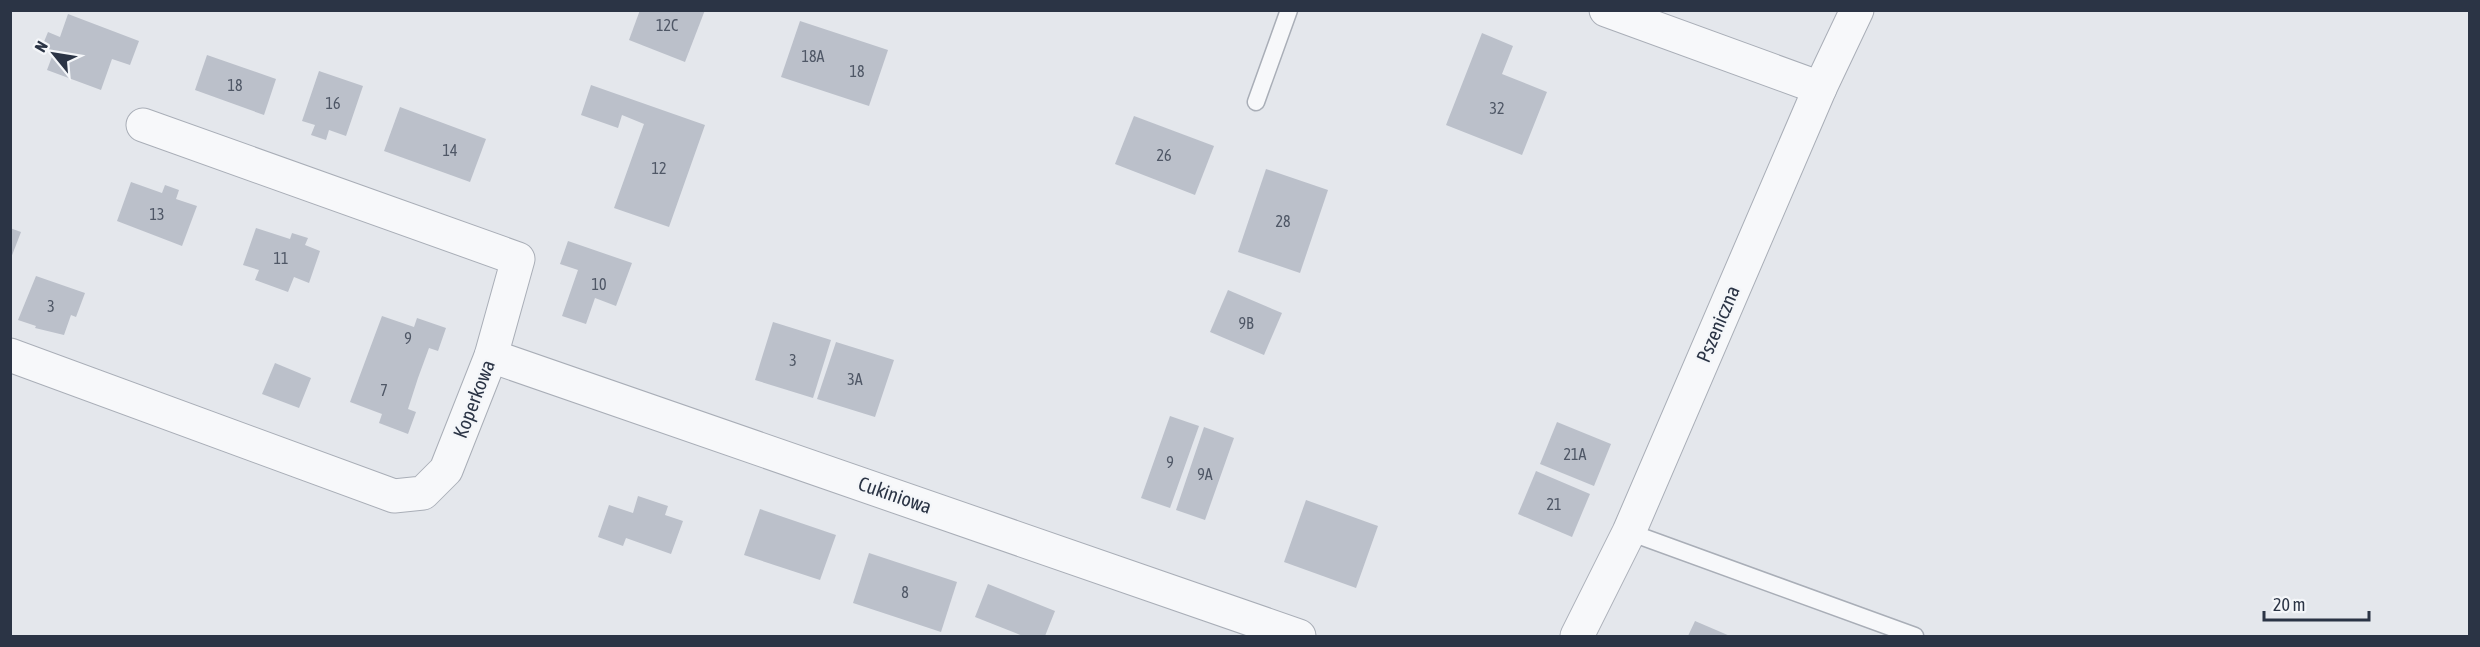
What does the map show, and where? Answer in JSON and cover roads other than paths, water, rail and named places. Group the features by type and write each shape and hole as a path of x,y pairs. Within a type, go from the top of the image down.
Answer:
{"street":[{"path":"1606,10 1820,88"},
{"name":"Pszeniczna","path":"1577,636 1629,532 1820,88 1857,10"},
{"name":"Koperkowa","path":"10,355 394,496 423,493 446,470 491,356 518,259 143,125"},
{"name":"Cukiniowa","path":"491,356 1299,636"}],"lane":[{"path":"1256,102 1289,10"},
{"path":"1629,532 1915,636"}]}
